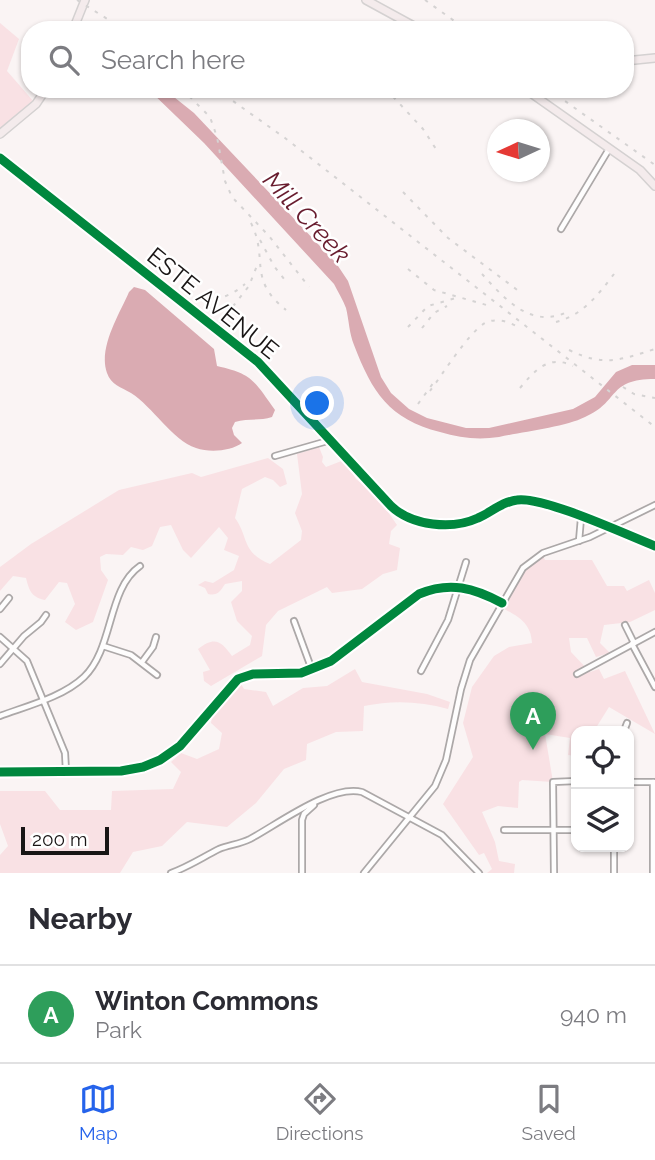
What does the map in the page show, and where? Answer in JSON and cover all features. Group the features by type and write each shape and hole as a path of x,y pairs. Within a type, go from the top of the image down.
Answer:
{"main road":[{"path":"77,21 85,0"},
{"path":"366,0 404,21"},
{"path":"634,60 655,58"},
{"path":"0,134 40,98"},
{"path":"538,98 640,170 655,186"}],"street":[{"path":"561,229 609,149"},
{"name":"ESTE AVENUE","path":"0,158 258,362 396,511 416,521 450,524 469,522 502,504 527,499 545,503 655,547"},
{"path":"275,456 331,440"},
{"path":"364,873 433,789 448,751 461,688 470,660 526,564 542,553 579,541 655,505"},
{"path":"579,541 581,518"},
{"path":"421,671 448,620 466,562"},
{"path":"0,716 67,689 83,678 96,663 123,587 140,566"},
{"path":"0,772 121,771 151,764 180,746 238,679 253,674 284,675 312,670 331,661 414,597 435,588 460,587 480,592 502,603"},
{"path":"0,609 9,598"},
{"path":"0,664 46,615"},
{"path":"294,621 312,670"},
{"path":"625,625 655,687"},
{"path":"576,674 655,632"},
{"path":"0,637 27,661 65,753 66,771"},
{"path":"142,663 156,637"},
{"path":"103,646 131,655 157,675"},
{"path":"554,873 553,782 571,782"},
{"path":"634,782 654,782 653,873"},
{"path":"171,873 220,849 248,840 342,791 354,790 410,817 447,839 479,873"},
{"path":"302,873 302,820 314,804"},
{"path":"504,830 571,830"},
{"path":"614,852 614,873"}],"shaded area":[{"path":"0,23 19,39 7,71 21,87 21,98 31,98 34,102 0,130"},
{"path":"157,98 175,98 194,113 336,263 348,281 381,377 391,393 409,409 427,418 466,428 489,428 573,409 595,397 616,372 632,365 655,365 655,379 640,380 621,387 604,405 577,421 499,437 455,436 408,420 385,401 368,377 352,340 346,308 334,284 204,143"},
{"path":"134,287 145,290 214,349 217,366 238,372 252,380 275,410 272,417 235,422 232,428 234,435 242,443 214,451 187,444 139,399 111,380 105,363 107,342 129,292"},
{"path":"319,447 322,462 326,467 344,460 356,479 377,496 397,525 391,531 389,544 400,548 397,570 383,574 362,589 332,593 327,587 278,611 266,625 262,656 211,686 204,681 203,672 210,670 198,649 209,642 217,642 232,656 250,645 252,636 237,621 231,602 242,591 242,581 225,584 216,594 208,594 205,588 198,585 205,581 213,583 234,570 239,556 224,550 228,538 219,527 191,558 183,550 171,525 160,527 152,546 143,550 131,547 123,555 106,554 100,557 101,570 108,580 93,622 76,630 65,622 75,604 67,583 59,582 45,600 31,592 26,578 13,576 0,591 0,567 31,544 119,490 192,473 201,477 268,458 283,469 287,484 280,487 265,477 242,489 235,518 250,549 270,564 301,540 302,531 295,513 302,494 297,454"},
{"path":"543,556 545,560 592,560 607,586 624,586 627,591 649,580 655,593 655,610 630,622 604,625 600,643 610,653 596,657 587,638 569,638 571,652 590,672 599,669 604,679 625,671 655,734 609,707 597,726 571,726 571,755 568,755 570,738 545,734 553,782 522,780 519,782 518,808 498,806 482,812 495,842 499,861 515,864 514,873 487,873 492,869 484,853 479,855 443,804 473,757 463,723 472,687 494,656 509,647 532,643 526,625 502,608 522,573"},
{"path":"355,669 362,682 427,694 450,702 448,709 406,702 364,706 363,731 336,732 307,744 306,760 284,769 256,803 227,827 187,822 162,846 133,852 120,873 0,873 0,855 8,846 0,824 0,791 45,791 60,810 111,810 112,791 173,789 181,772 171,762 181,753 197,759 219,749 222,733 211,723 214,706 238,679 244,689 266,692 273,706 303,688 327,686"}],"railway":[{"path":"77,0 111,21"},
{"path":"425,0 454,21"},
{"path":"191,98 210,117 217,137 225,181 232,197 269,236 309,287"},
{"path":"229,98 285,138 655,427"},
{"path":"394,98 423,129 436,149"},
{"path":"561,98 655,165"},
{"path":"403,192 448,238 520,292"},
{"path":"251,223 267,288 286,310"},
{"path":"260,240 274,266 288,284"},
{"path":"220,323 249,286 258,263"},
{"path":"408,269 434,290 490,306"},
{"path":"482,274 508,301 529,314 552,317 565,313"},
{"path":"556,322 582,309 596,297 614,274"},
{"path":"194,299 221,298 245,284"},
{"path":"408,327 428,306 456,298"},
{"path":"422,328 434,313 447,306"},
{"path":"430,391 464,344 485,323 504,321 521,329"},
{"path":"569,350 592,359 612,360 655,349"},
{"path":"520,388 531,375 550,363 573,366"},
{"path":"418,404 434,382"},
{"path":"623,387 634,394 655,398"}],"cycle path":[{"path":"0,158 258,362 400,513 421,522 456,524 478,518 511,501 529,500 565,510 655,546"},
{"path":"0,772 121,771 143,767 160,760 180,746 238,679 253,674 301,673 331,661 419,594 441,588 462,588 482,593 502,603"}],"place":[{"name":"Winton Commons","path":"533,750"}],"water label":[{"name":"Mill Creek","path":"307,217"}]}
